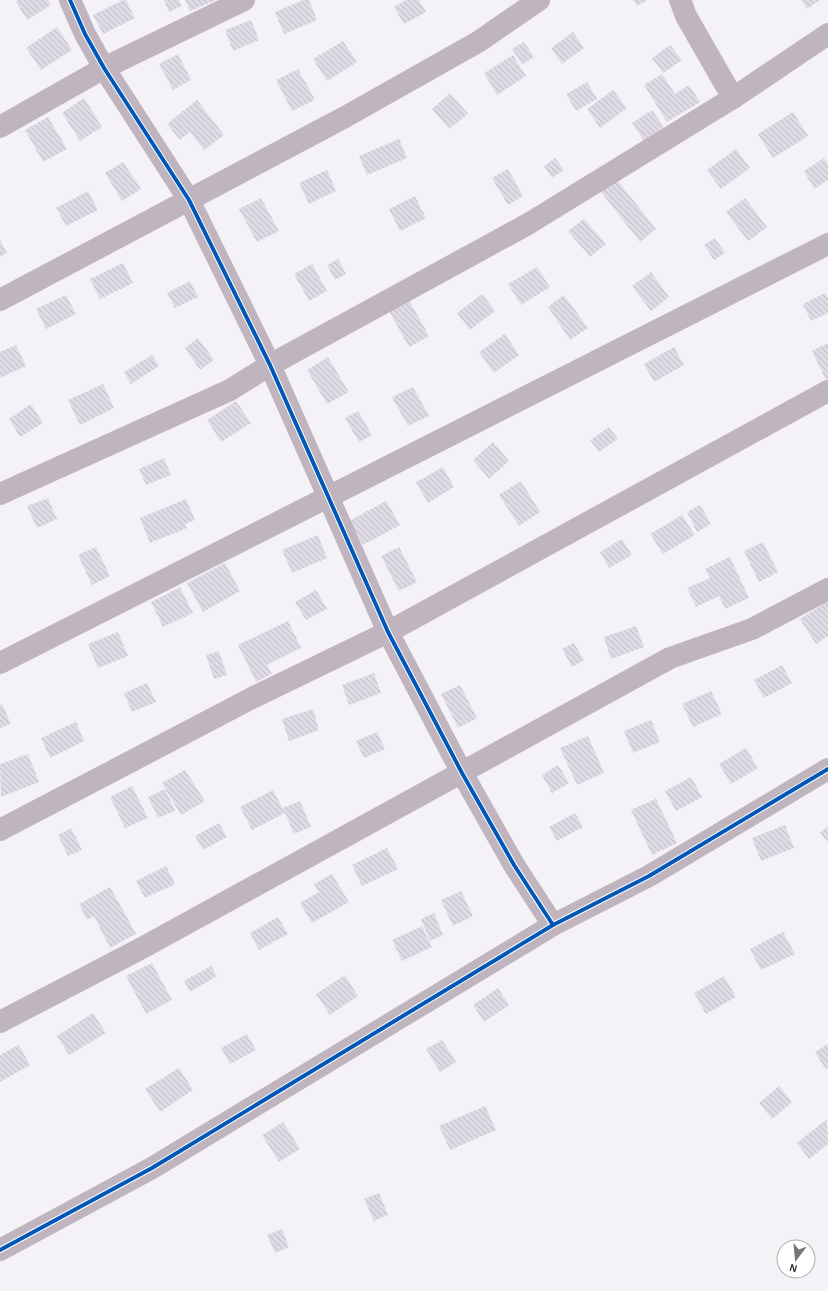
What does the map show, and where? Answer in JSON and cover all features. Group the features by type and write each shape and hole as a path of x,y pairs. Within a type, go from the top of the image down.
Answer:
{"street":[{"path":"70,0 85,34 104,68 189,200 270,365 388,632 462,773 514,865 553,925"},
{"path":"0,127 104,68 244,0"},
{"path":"0,300 345,117 478,42 539,0"},
{"path":"680,0 686,16 733,98"},
{"path":"0,494 230,390 270,365 528,224 733,98 828,34"},
{"path":"0,663 828,244"},
{"path":"0,830 254,697 388,632 828,391"},
{"path":"0,1022 142,948 670,658 752,629 828,588"},
{"path":"0,1250 152,1168 553,925 649,876 785,794 828,770"}],"building":[{"path":"18,0 48,0 51,5 27,20 16,2"},
{"path":"123,0 126,0 135,18 103,34 93,15"},
{"path":"164,0 179,0 182,6 169,12"},
{"path":"185,0 216,0 190,11"},
{"path":"303,0 309,0 317,20 284,34 275,12"},
{"path":"406,0 419,0 426,12 404,24 394,7"},
{"path":"633,0 647,0 637,6"},
{"path":"801,0 820,0 807,9"},
{"path":"251,20 259,40 233,51 225,30"},
{"path":"57,27 72,50 41,70 26,48"},
{"path":"573,32 584,48 562,64 551,48"},
{"path":"343,41 357,62 327,81 313,59"},
{"path":"524,42 534,57 522,65 512,49"},
{"path":"670,45 682,60 663,73 652,58"},
{"path":"178,54 191,80 173,90 159,64"},
{"path":"513,55 526,76 497,95 484,73"},
{"path":"298,69 315,100 292,111 276,80"},
{"path":"662,74 675,94 689,85 700,102 667,122 644,85"},
{"path":"587,82 597,99 576,111 566,94"},
{"path":"613,90 627,108 600,128 587,109"},
{"path":"450,93 468,114 449,129 432,109"},
{"path":"84,98 102,127 80,141 62,113"},
{"path":"197,100 224,135 204,150 190,132 180,140 167,124"},
{"path":"652,110 664,127 644,141 632,123"},
{"path":"793,112 808,136 773,158 758,134"},
{"path":"48,117 67,149 43,162 25,130"},
{"path":"399,139 407,158 367,175 359,156"},
{"path":"736,149 750,168 721,189 707,170"},
{"path":"555,158 564,170 552,178 544,166"},
{"path":"824,158 828,164 828,180 814,189 804,171"},
{"path":"123,162 141,189 122,201 105,173"},
{"path":"508,169 523,196 508,205 492,178"},
{"path":"327,170 336,191 309,204 299,183"},
{"path":"614,176 656,229 640,242 598,188"},
{"path":"88,191 98,210 66,226 56,208"},
{"path":"415,196 426,218 400,231 389,209"},
{"path":"261,198 279,231 257,242 239,209"},
{"path":"745,198 767,227 748,241 726,212"},
{"path":"584,219 606,244 590,257 568,231"},
{"path":"715,238 725,253 714,260 704,245"},
{"path":"0,240 7,253 0,257"},
{"path":"338,259 346,274 335,280 327,265"},
{"path":"123,263 133,283 100,299 90,279"},
{"path":"312,264 327,291 309,301 294,274"},
{"path":"537,267 550,287 521,305 508,284"},
{"path":"651,272 669,297 651,311 632,286"},
{"path":"190,281 198,297 175,308 167,293"},
{"path":"825,293 828,298 828,313 811,321 803,304"},
{"path":"482,294 495,311 470,330 457,313"},
{"path":"66,295 76,314 46,329 36,309"},
{"path":"564,295 588,328 570,340 548,307"},
{"path":"409,300 429,336 409,347 389,311"},
{"path":"505,334 519,355 494,373 479,352"},
{"path":"198,338 214,360 200,370 185,348"},
{"path":"828,343 828,379 826,380 812,351"},
{"path":"16,345 26,366 0,378 0,352"},
{"path":"674,347 684,365 654,382 644,364"},
{"path":"152,355 159,366 131,384 124,372"},
{"path":"328,357 349,392 327,404 307,370"},
{"path":"103,384 114,408 80,425 68,400"},
{"path":"413,387 429,416 408,426 392,397"},
{"path":"236,401 251,423 221,442 207,420"},
{"path":"31,404 43,423 20,437 9,419"},
{"path":"358,411 372,435 359,442 345,418"},
{"path":"609,427 618,439 599,452 590,440"},
{"path":"493,442 509,461 489,479 473,460"},
{"path":"164,458 171,475 146,485 139,469"},
{"path":"443,467 454,487 428,503 416,482"},
{"path":"521,481 540,512 519,526 499,495"},
{"path":"48,498 57,519 37,528 27,506"},
{"path":"186,499 195,520 185,524 187,528 150,543 140,518"},
{"path":"386,501 400,525 363,545 349,521"},
{"path":"700,505 711,524 697,532 687,512"},
{"path":"682,515 695,535 663,554 650,534"},
{"path":"318,535 327,558 292,573 282,550"},
{"path":"622,539 632,555 609,568 600,552"},
{"path":"763,542 778,572 759,582 744,551"},
{"path":"96,547 110,576 92,585 78,555"},
{"path":"399,547 417,582 399,591 381,556"},
{"path":"730,557 749,598 725,609 719,596 696,607 687,588 710,578 705,569"},
{"path":"225,563 240,591 203,612 187,583"},
{"path":"180,587 193,613 163,627 151,602"},
{"path":"316,590 327,609 306,620 295,602"},
{"path":"828,601 828,636 816,644 800,619"},
{"path":"288,621 301,648 267,665 272,674 256,682 238,645"},
{"path":"636,626 644,647 611,659 604,637"},
{"path":"118,632 128,656 98,668 88,644"},
{"path":"574,643 584,660 572,667 562,649"},
{"path":"219,651 227,675 214,679 206,655"},
{"path":"782,665 792,683 764,698 754,680"},
{"path":"374,673 381,693 349,705 342,685"},
{"path":"147,683 156,702 132,712 124,693"},
{"path":"460,685 477,718 458,728 441,694"},
{"path":"711,691 722,714 693,727 682,704"},
{"path":"2,704 11,724 0,728 0,705"},
{"path":"313,709 319,730 289,741 282,719"},
{"path":"651,720 660,742 633,753 624,731"},
{"path":"76,722 84,741 50,758 41,738"},
{"path":"377,732 385,749 364,758 356,741"},
{"path":"588,736 604,773 577,785 560,748"},
{"path":"746,748 758,768 731,784 719,764"},
{"path":"28,754 39,782 1,797 0,764"},
{"path":"558,765 569,783 552,793 542,775"},
{"path":"185,770 205,801 181,815 162,783"},
{"path":"691,777 702,797 676,811 665,791"},
{"path":"132,786 148,818 125,828 110,797"},
{"path":"165,789 175,811 158,818 148,797"},
{"path":"273,790 285,813 252,830 240,807"},
{"path":"656,799 677,843 652,855 631,810"},
{"path":"300,801 311,827 294,834 283,808"},
{"path":"575,813 583,827 557,841 549,827"},
{"path":"219,823 227,837 203,850 195,836"},
{"path":"785,825 794,848 761,861 752,838"},
{"path":"828,827 828,843 820,832"},
{"path":"71,828 82,850 68,856 58,835"},
{"path":"387,848 398,869 362,886 352,865"},
{"path":"166,866 175,884 145,898 136,881"},
{"path":"332,874 349,902 312,923 300,903 319,892 314,884"},
{"path":"110,887 136,934 110,948 94,916 87,920 79,904"},
{"path":"461,891 473,916 453,926 441,900"},
{"path":"434,913 443,935 430,941 421,919"},
{"path":"278,917 288,934 259,950 250,933"},
{"path":"422,926 432,947 402,961 392,940"},
{"path":"783,932 795,954 761,970 750,949"},
{"path":"152,963 172,1000 146,1014 126,976"},
{"path":"211,966 217,976 190,992 184,981"},
{"path":"345,975 358,996 330,1015 316,994"},
{"path":"724,976 736,997 706,1014 694,993"},
{"path":"498,988 509,1005 484,1022 473,1005"},
{"path":"93,1013 106,1033 69,1055 57,1036"},
{"path":"247,1034 256,1050 230,1064 221,1048"},
{"path":"442,1040 456,1062 440,1072 426,1049"},
{"path":"828,1044 828,1068 826,1070 815,1052"},
{"path":"19,1045 30,1065 0,1082 0,1055"},
{"path":"179,1068 193,1090 160,1112 145,1089"},
{"path":"779,1086 792,1102 772,1119 759,1103"},
{"path":"485,1106 496,1130 450,1150 439,1126"},
{"path":"827,1119 828,1144 809,1159 797,1143"},
{"path":"283,1122 300,1149 279,1162 262,1135"},
{"path":"379,1193 388,1215 374,1221 364,1199"},
{"path":"282,1229 289,1247 275,1253 267,1235"}],"cycle path":[{"path":"70,0 85,34 104,68 189,200 270,365 388,632 462,773 514,865 553,925"},
{"path":"0,1250 152,1168 553,925 649,876 828,769"}]}
